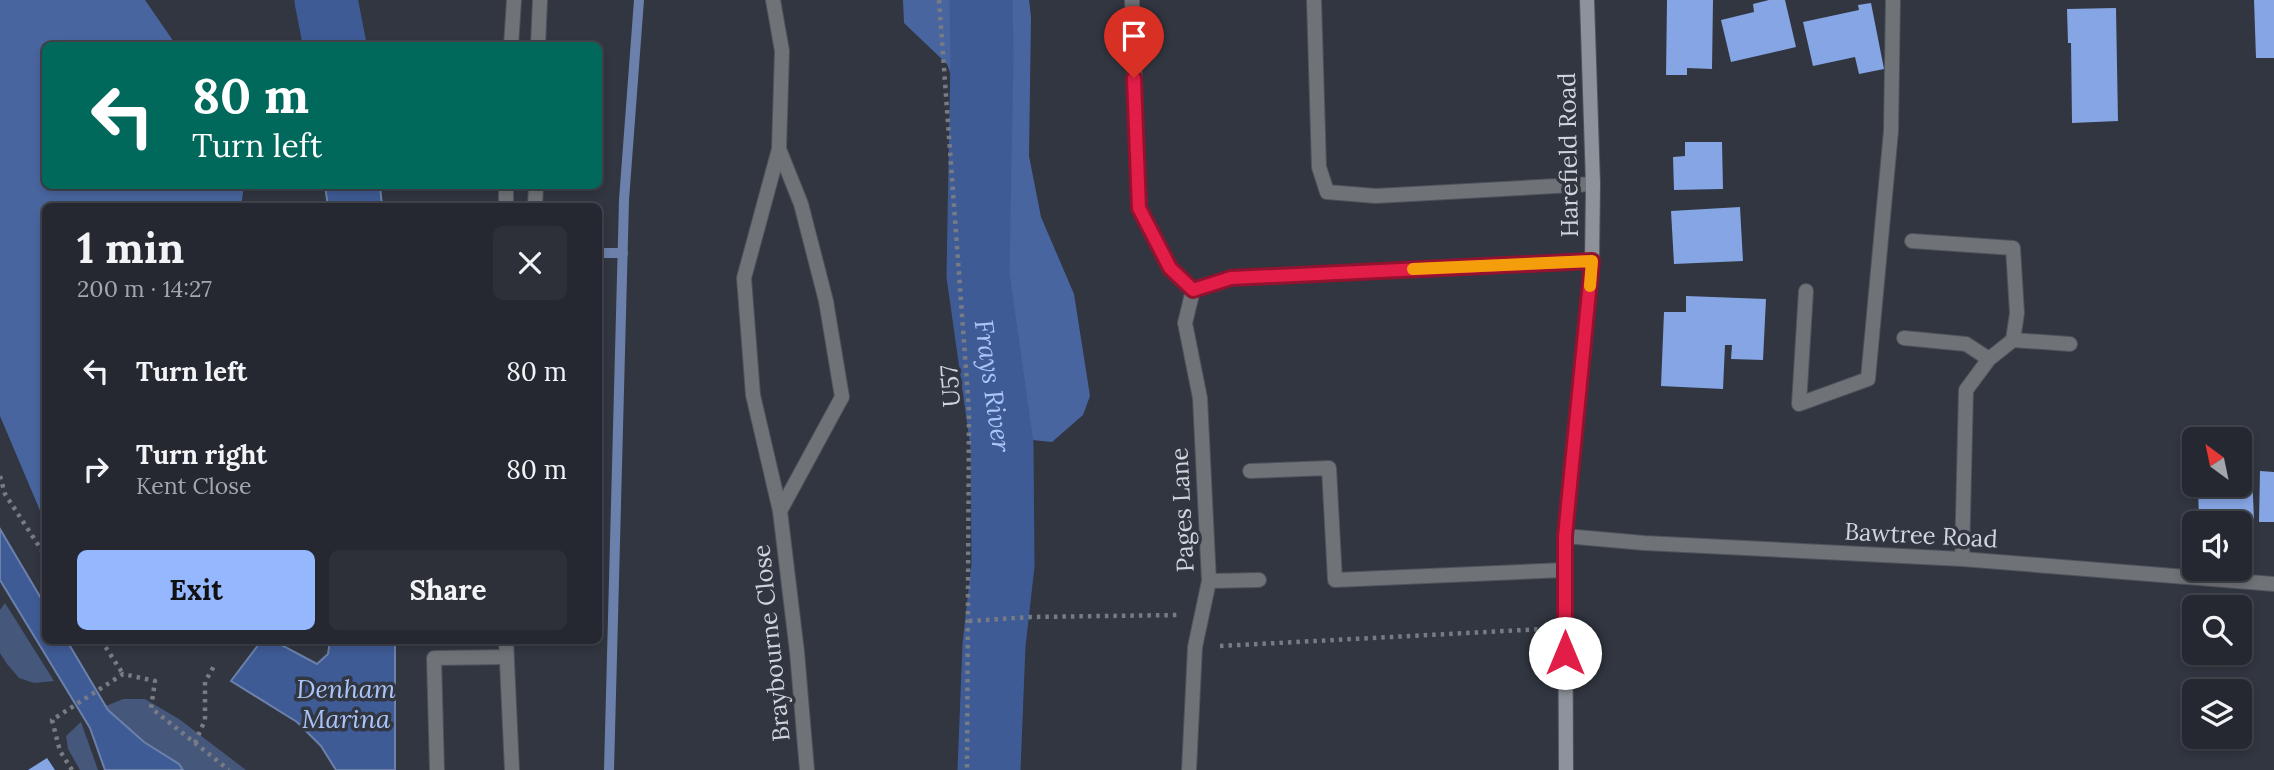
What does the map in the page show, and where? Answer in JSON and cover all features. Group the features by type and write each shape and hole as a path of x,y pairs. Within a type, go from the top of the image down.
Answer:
{"main road":[{"name":"Harefield Road","path":"1566,770 1565,536 1592,261 1593,184 1587,0"}],"street":[{"path":"511,42 514,0"},
{"path":"538,42 540,0"},
{"path":"1132,0 1139,208 1170,268 1193,290 1231,278 1592,261"},
{"path":"1314,0 1319,167 1327,192 1376,195 1593,184"},
{"path":"1806,291 1799,404 1868,379 1891,131 1893,0"},
{"name":"Braybourne Close","path":"775,3 782,51 779,149 744,278 753,395 780,511 797,652 807,770"},
{"name":"Braybourne Close","path":"779,149 801,204 826,301 842,397 780,511"},
{"path":"1912,241 2014,248 2017,313 2013,340"},
{"name":"Pages Lane","path":"1189,770 1195,647 1209,582 1199,398 1185,323 1193,290"},
{"path":"1904,338 1966,344 1989,359"},
{"path":"1962,559 1966,390 1989,359 2013,340 2070,344"},
{"path":"1250,471 1329,468 1335,580 1565,570"},
{"name":"Bawtree Road","path":"1565,536 1644,543 1962,559 2274,584"},
{"path":"1209,582 1259,580"},
{"path":"506,644 512,770"},
{"path":"437,770 434,658 506,657"}],"path":[{"name":"U57","path":"939,0 969,411 967,770"},
{"path":"0,476 5,494 42,550"},
{"path":"969,621 1031,617 1200,615"},
{"path":"1195,647 1565,629"},
{"path":"104,644 123,674 155,681 151,708 229,770"},
{"path":"195,743 205,720 205,681 214,666"},
{"path":"72,770 60,751 52,720 123,674"}],"shaded area":[{"path":"0,0 145,0 174,42 42,42 42,189 244,189 241,203 42,203 42,515 0,416"},
{"path":"903,0 1029,0 1029,156 1041,217 1074,294 1090,396 1083,415 1052,442 1032,440 988,404 980,364 989,283 961,102 947,64 904,23"},
{"path":"5,603 54,681 34,683 19,678 0,653 0,610"},
{"path":"123,699 145,699 179,719 246,770 183,770 179,764 144,742 108,710 106,706"},
{"path":"81,722 98,770 80,770 68,749 66,736"}],"water":[{"path":"325,189 380,189 382,203 328,203"},
{"path":"0,529 42,600 42,644 69,644 108,710 144,742 179,764 183,770 105,770 90,728 0,580"},
{"name":"Denham Marina","path":"259,644 280,644 317,664 328,654 330,644 395,644 395,770 336,770 321,746 297,722 231,681"}],"building":[{"path":"1667,0 1713,0 1712,69 1687,68 1687,75 1666,75"},
{"path":"1785,0 1796,47 1731,62 1721,20 1754,12 1753,4"},
{"path":"2254,0 2274,0 2274,58 2256,58"},
{"path":"1871,3 1884,69 1859,74 1855,57 1813,66 1803,22 1859,10 1858,5"},
{"path":"2116,8 2118,121 2072,123 2071,43 2068,43 2067,9"},
{"path":"1685,142 1722,142 1723,189 1674,190 1673,157 1685,156"},
{"path":"1740,207 1743,261 1674,264 1671,211"},
{"path":"1686,296 1766,299 1763,360 1731,359 1732,345 1725,345 1723,389 1661,386 1664,312 1686,312"},
{"path":"2252,471 2254,520 2252,511 2199,511 2198,497 2252,497"},
{"path":"2260,471 2274,472 2274,522 2259,522"},
{"path":"47,758 55,770 28,770"}],"waterway":[{"path":"326,0 334,42"},
{"path":"609,770 624,200 639,0"},
{"name":"Frays River","path":"981,0 978,275 1002,445 1003,565 994,645 989,770"},
{"path":"602,253 623,253"}],"slow traffic":[{"path":"1413,269 1592,261 1590,286"}],"route":[{"path":"1134,78 1139,208 1170,268 1193,290 1231,278 1592,261 1565,536 1565,653"}]}
